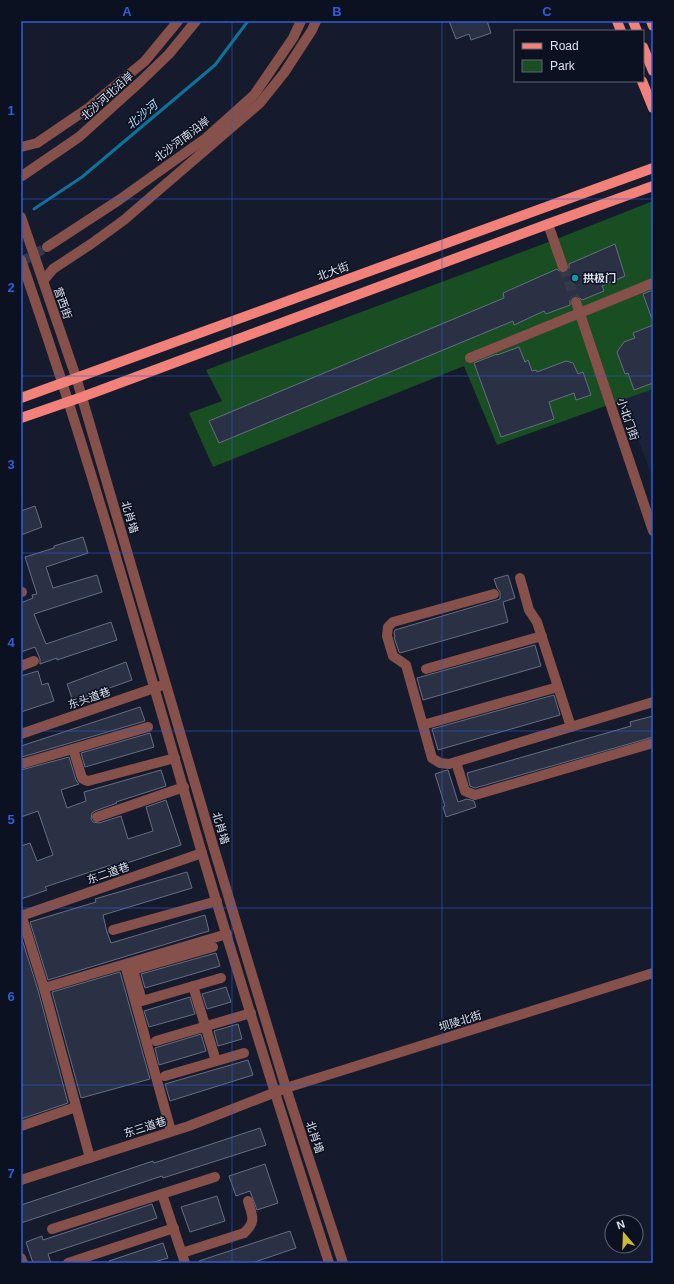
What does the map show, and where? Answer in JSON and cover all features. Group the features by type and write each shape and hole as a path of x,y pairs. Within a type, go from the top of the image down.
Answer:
{"main road":[{"path":"651,21 653,26"},
{"path":"644,49 653,71"},
{"path":"642,82 653,108"},
{"name":"北大街","path":"21,398 653,168"},
{"path":"21,418 82,397 653,186"}],"street":[{"path":"21,147 37,143 87,109 145,61 178,21"},
{"name":"北沙河北沿岸","path":"22,176 79,137 169,54 196,21"},
{"name":"北沙河南沿岸","path":"47,247 119,200 206,138 238,110 254,95 293,38 301,21"},
{"path":"42,281 52,269 91,244 124,220 260,103 284,74 312,30 316,21"},
{"name":"营西街","path":"21,217 82,397"},
{"path":"548,224 563,267"},
{"path":"21,260 25,287 68,401 155,688 201,850 329,1263"},
{"path":"470,358 653,283"},
{"name":"小北门街","path":"576,302 653,531"},
{"name":"北肖墙","path":"82,397 286,1088 343,1263"},
{"path":"520,578 529,610 537,622 542,636 571,727"},
{"path":"494,594 393,622 388,627 387,636 393,656 406,665 432,758 440,763 449,764 653,702"},
{"path":"426,669 542,636"},
{"path":"21,666 34,661"},
{"name":"东头道巷","path":"21,734 166,684"},
{"path":"423,725 558,687"},
{"path":"21,764 148,726"},
{"path":"456,762 465,791 475,795 653,743"},
{"path":"73,749 82,778 88,781 175,758"},
{"path":"97,816 184,787"},
{"name":"东二道巷","path":"21,910 201,850"},
{"name":"东二道巷","path":"21,916 201,850"},
{"path":"113,930 217,901"},
{"path":"21,916 44,988 90,1158"},
{"path":"44,988 227,934"},
{"path":"213,947 133,970 142,1001 222,978"},
{"path":"124,965 171,1131"},
{"name":"坝陵北街","path":"275,1092 653,973"},
{"path":"193,986 216,1061"},
{"path":"156,1041 251,1013"},
{"path":"165,1076 244,1053"},
{"name":"东三道巷","path":"21,1180 188,1126 275,1092"},
{"path":"21,1126 76,1107"},
{"path":"52,1229 215,1177"},
{"path":"162,1194 184,1258 244,1233 251,1226 253,1218 248,1201"},
{"path":"68,1263 174,1228"},
{"path":"21,1258 23,1263"}],"shaded area":[{"path":"653,389 653,477 622,400"}],"green space":[{"path":"653,201 653,389 497,445 464,366 213,467 189,413 222,401 206,370 554,240"}],"building":[{"path":"449,21 487,21 491,33 471,40 469,34 456,39"},
{"path":"615,244 625,276 602,286 604,291 582,300 578,296 574,296 570,300 570,305 546,314 544,311 514,325 513,321 219,443 209,421 504,298 503,293 557,269 561,273 565,273 569,269 569,264"},
{"path":"653,290 653,318 652,319 643,294"},
{"path":"653,325 653,383 634,390 628,373 625,374 617,352 624,342 635,338 633,333"},
{"path":"519,347 525,362 528,360 532,371 536,370 537,372 566,361 573,363 578,374 583,372 591,395 576,400 574,393 549,402 554,419 501,437 474,363"},
{"path":"35,506 42,527 21,535 21,511"},
{"path":"83,537 88,553 46,567 53,588 97,575 102,592 34,614 46,644 111,622 117,640 57,660 57,658 40,664 40,659 35,647 21,652 21,603 33,598 32,595 37,594 25,557"},
{"path":"508,575 515,598 503,602 508,622 400,653 399,652 394,637 395,630 500,599 500,592 494,579"},
{"path":"535,645 541,666 423,700 417,678"},
{"path":"126,662 132,680 73,701 67,684"},
{"path":"38,671 42,685 48,683 54,701 21,712 21,676"},
{"path":"554,695 560,715 438,750 432,729"},
{"path":"140,707 145,721 22,757 21,746"},
{"path":"653,716 653,737 475,788 470,786 467,773 631,726 630,722"},
{"path":"150,733 154,747 85,767 81,753"},
{"path":"69,757 76,780 79,784 61,790 67,808 86,801 84,792 161,770 166,786 116,802 117,803 95,811 92,813 91,819 93,822 99,823 121,816 128,839 153,831 146,807 166,800 181,845 112,868 111,865 45,887 47,890 21,899 21,846 30,843 37,861 53,855 38,811 21,817 21,770"},
{"path":"448,770 458,802 467,799 474,801 476,807 446,817 443,807 445,806 435,774"},
{"path":"187,872 192,888 103,915 111,943 205,915 209,931 48,980 30,922 96,902 95,899"},
{"path":"21,936 38,990 68,1103 21,1119"},
{"path":"216,953 220,966 145,988 141,974"},
{"path":"120,972 150,1079 81,1098 52,992"},
{"path":"226,987 231,1002 207,1009 202,994"},
{"path":"190,997 195,1014 149,1027 144,1011"},
{"path":"238,1024 242,1039 218,1046 214,1031"},
{"path":"201,1034 206,1051 159,1065 155,1048"},
{"path":"248,1060 253,1075 170,1101 165,1084"},
{"path":"260,1128 266,1145 163,1178 162,1176 21,1223 21,1205 153,1161 154,1163"},
{"path":"265,1164 278,1203 257,1210 250,1191 236,1196 229,1176"},
{"path":"217,1196 225,1221 190,1232 181,1207"},
{"path":"152,1204 157,1218 48,1254 51,1263 33,1263 26,1242 42,1236 43,1240"},
{"path":"290,1231 296,1248 252,1263 200,1263 199,1261"},
{"path":"163,1243 168,1258 151,1263 109,1263 109,1261"}],"waterway":[{"name":"北沙河","path":"34,209 82,177 215,65 248,21"}],"tunnel":[{"path":"21,262 47,247"},
{"path":"563,267 576,302"}],"place":[{"name":"拱极门","path":"575,278"}]}
